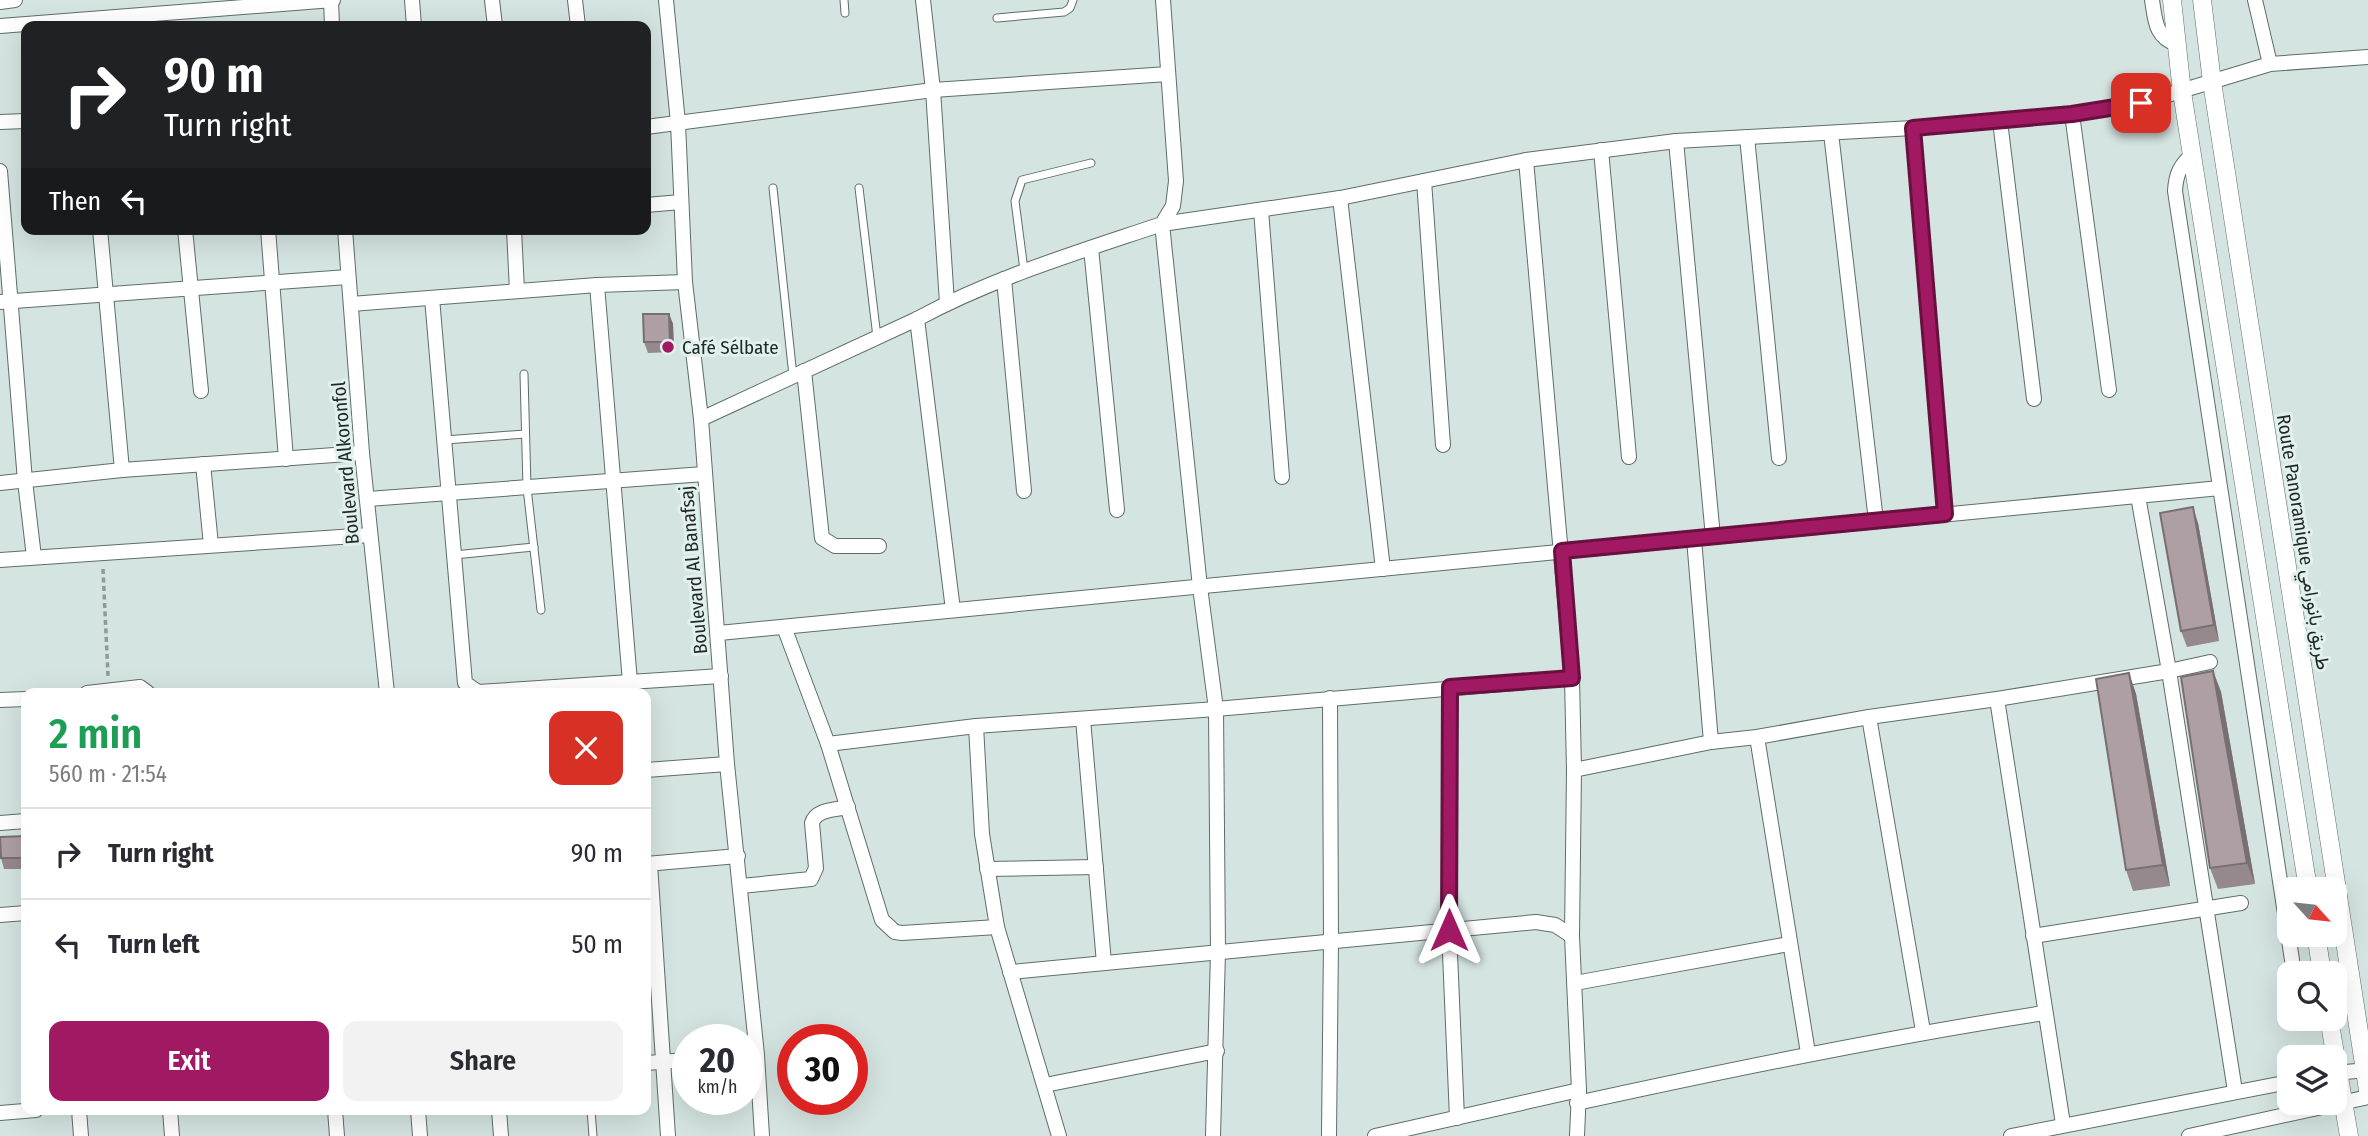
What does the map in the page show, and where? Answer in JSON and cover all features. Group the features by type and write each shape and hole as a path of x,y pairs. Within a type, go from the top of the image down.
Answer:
{"street":[{"path":"0,2 15,0"},
{"path":"139,21 332,0 332,21"},
{"path":"412,0 414,21"},
{"path":"492,0 494,21"},
{"path":"575,0 577,21"},
{"name":"Boulevard Al Banafsaj","path":"666,0 678,123 685,282 701,419 727,764 741,886 750,1024"},
{"path":"923,0 933,90 947,303"},
{"path":"1163,0 1176,181 1173,206 1162,224 1200,587 1216,709 1218,952 1213,1136"},
{"path":"2152,0 2158,29 2165,39 2177,44"},
{"path":"2172,0 2182,92 2306,877"},
{"name":"Route Panoramique طريق بانورامي","path":"2202,0 2212,82 2368,1090"},
{"path":"2255,0 2270,64"},
{"path":"0,26 21,25"},
{"path":"701,419 918,319 947,303 1024,270 1162,224 1340,198 1526,160 1601,150 1676,141 1913,128 2072,114 2141,103 2270,64 2368,57"},
{"path":"651,126 933,90 1168,74"},
{"path":"2072,114 2109,390"},
{"path":"0,122 21,121"},
{"path":"2000,121 2034,399"},
{"path":"1913,128 1945,514"},
{"path":"1831,133 1876,521"},
{"path":"1746,137 1779,458"},
{"path":"1676,141 1713,537"},
{"path":"1601,150 1629,457"},
{"path":"2193,154 2178,172 2175,191 2292,961"},
{"path":"1526,160 1572,678 1572,936 1577,1136"},
{"path":"0,171 5,302 34,557"},
{"path":"1424,181 1443,445"},
{"path":"1340,198 1383,569"},
{"path":"651,205 681,202"},
{"path":"1261,210 1282,477"},
{"path":"100,235 122,470"},
{"path":"186,235 201,391"},
{"path":"268,235 286,459"},
{"name":"Boulevard Alkoronfol","path":"350,235 348,276 362,453 386,688"},
{"path":"514,235 517,291"},
{"path":"1091,248 1117,510"},
{"path":"5,302 348,276"},
{"path":"1003,279 1024,491"},
{"path":"351,304 597,285 685,282"},
{"path":"597,285 630,682"},
{"path":"432,298 465,683 472,688"},
{"path":"918,319 953,610"},
{"path":"799,373 822,538 835,546 879,546"},
{"path":"0,483 122,470 362,453"},
{"path":"203,464 211,545"},
{"path":"368,499 704,474"},
{"path":"719,633 2220,488"},
{"path":"2138,496 2169,671 2235,1091"},
{"path":"0,560 370,535"},
{"path":"1694,539 1711,742"},
{"path":"784,627 828,744 882,920 895,932 902,933 997,927"},
{"path":"1574,770 1711,742 1997,699 2210,662"},
{"path":"558,688 721,676"},
{"path":"828,744 976,726 1216,709 1572,678"},
{"path":"1450,687 1449,930 1457,1118"},
{"path":"1329,1136 1330,698"},
{"path":"0,701 21,699"},
{"path":"1997,699 2063,1125"},
{"path":"1869,717 1923,1031"},
{"path":"1083,719 1104,963"},
{"path":"976,726 978,783 987,869 997,927 1059,1136"},
{"path":"1757,737 1808,1053"},
{"path":"651,770 727,764"},
{"path":"741,886 811,879 816,868 812,823 814,817 818,813 848,807"},
{"path":"0,823 21,821"},
{"path":"651,864 738,856"},
{"path":"987,869 1096,867"},
{"path":"2033,936 2241,903"},
{"path":"0,915 21,913"},
{"path":"1010,972 1536,922 1555,925 1572,936"},
{"path":"1575,983 1789,944"},
{"path":"651,952 653,1010 663,1062 668,1136"},
{"path":"1375,1136 1457,1118 1923,1031 2044,1013"},
{"path":"1045,1085 1217,1051"},
{"path":"651,1063 672,1061"},
{"path":"2347,1072 2366,1069"},
{"path":"2011,1136 2277,1084"},
{"path":"2347,1102 2368,1097"},
{"path":"0,1112 21,1111"},
{"path":"79,1115 81,1136"},
{"path":"170,1115 172,1136"},
{"path":"335,1115 337,1136"},
{"path":"418,1115 420,1136"},
{"path":"499,1115 501,1136"},
{"name":"Boulevard Al Banafsaj","path":"759,1115 762,1136"},
{"path":"2189,1136 2287,1115"},
{"path":"2345,1115 2349,1136"}],"lane":[{"path":"844,0 845,13"},
{"path":"997,18 1063,12 1070,8 1073,0"},
{"path":"1024,270 1014,201 1022,180 1091,163"},
{"path":"773,188 799,373"},
{"path":"859,188 877,337"},
{"path":"524,374 527,488 541,610"},
{"path":"445,440 526,434"},
{"path":"454,555 534,547"},
{"path":"591,1115 593,1136"}],"path":[{"path":"102,552 108,688"}],"building":[{"path":"643,314 669,314 670,342 644,342"},
{"path":"2193,507 2214,625 2181,631 2160,513"},
{"path":"2213,671 2247,863 2210,868 2181,677"},
{"path":"2129,673 2163,865 2126,870 2096,679"},
{"path":"21,836 21,858 1,858 0,837"}],"place":[{"name":"Café Sélbate","path":"668,347"}],"route":[{"path":"1449,930 1450,687 1572,678 1562,551 1945,514 1913,128 2072,114 2141,103"}]}
